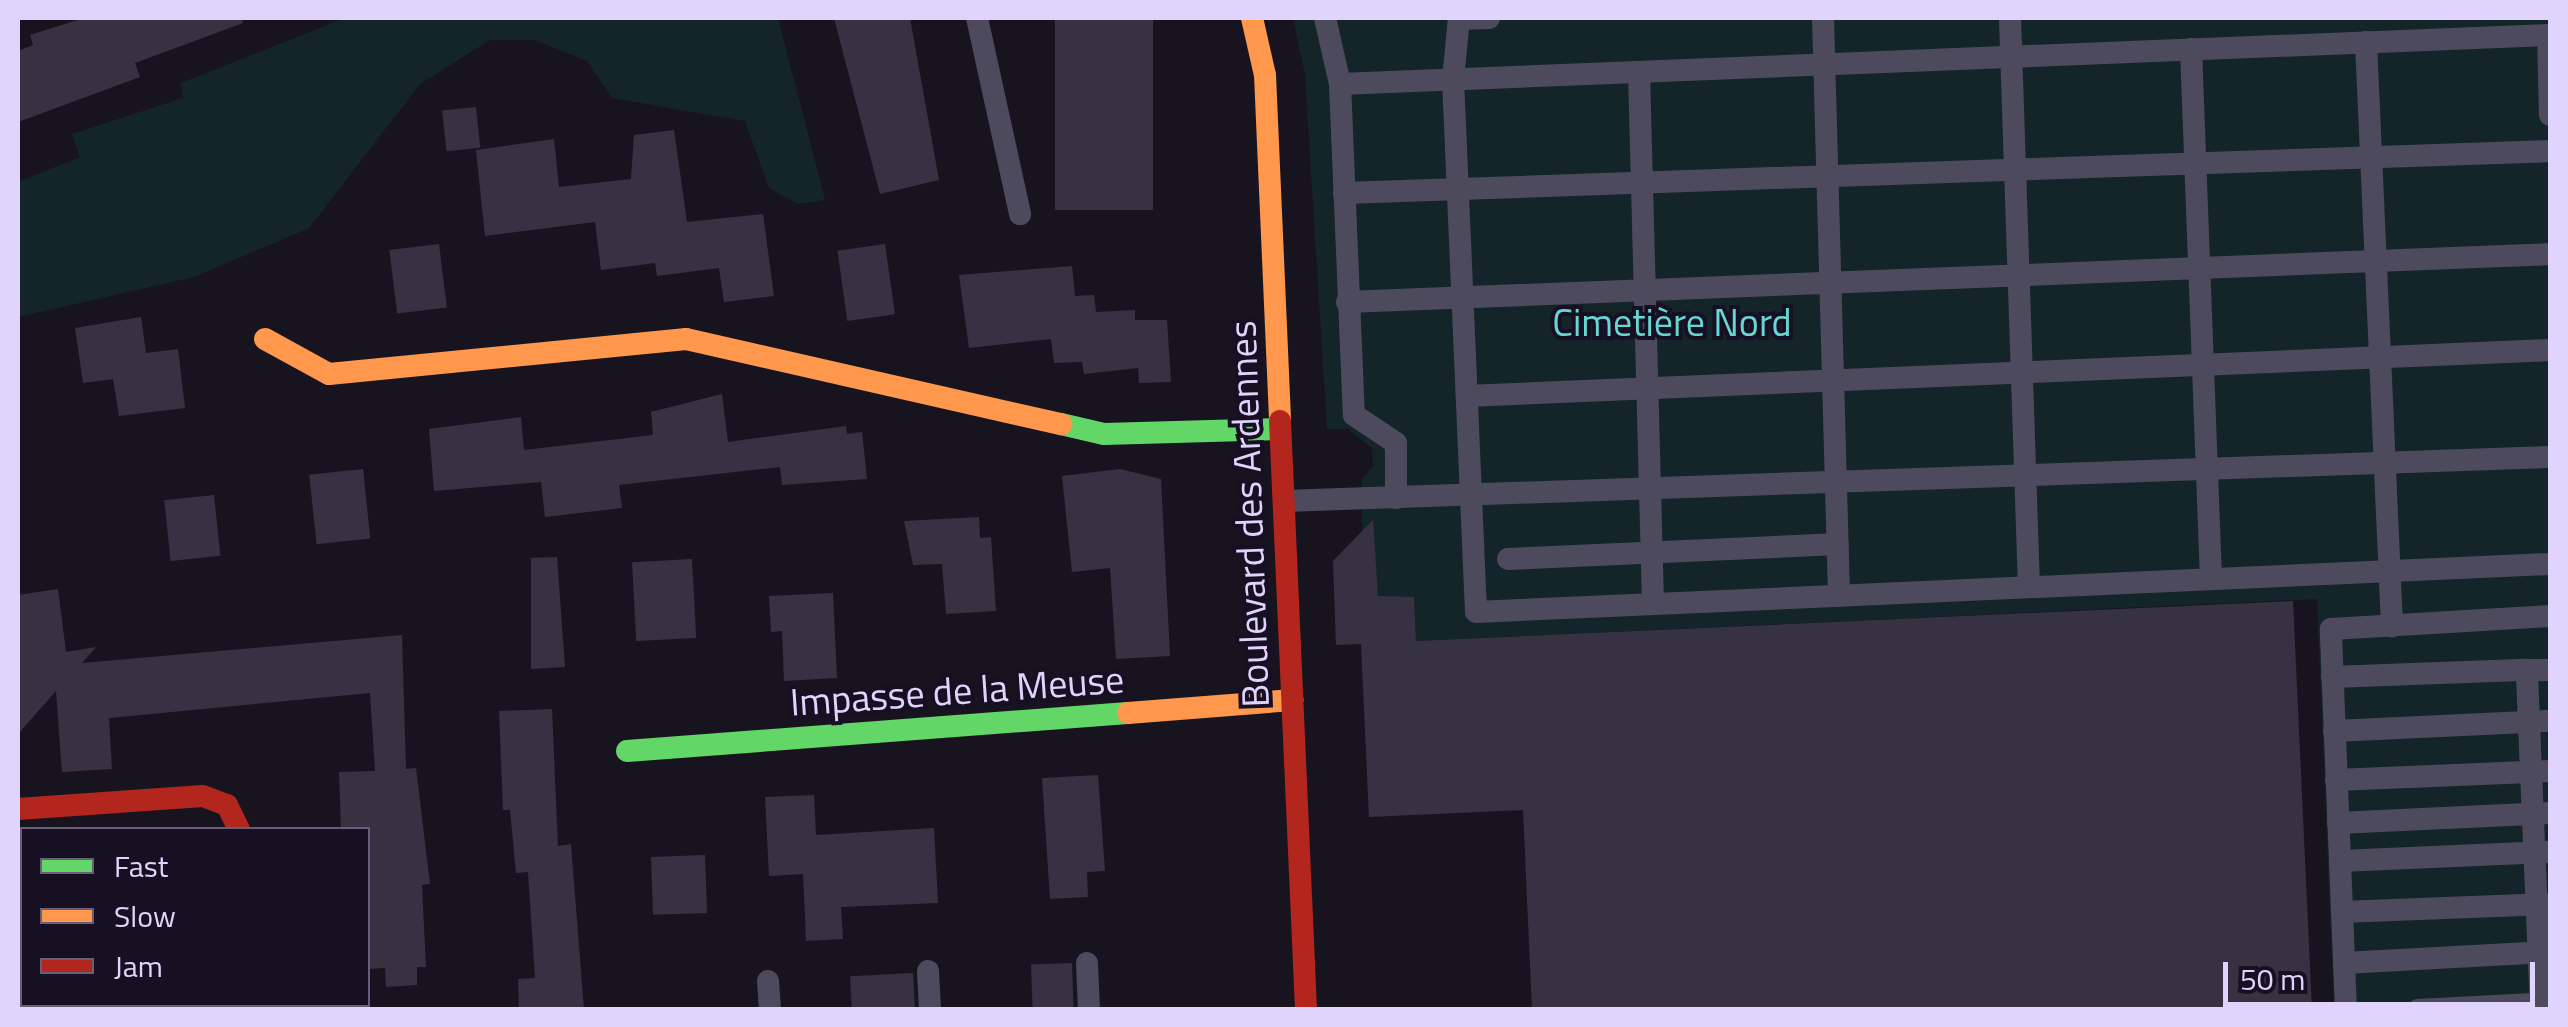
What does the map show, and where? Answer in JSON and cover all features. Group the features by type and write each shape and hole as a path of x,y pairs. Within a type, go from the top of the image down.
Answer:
{"street":[{"name":"Boulevard des Ardennes","path":"1252,18 1265,75 1306,1010"},
{"path":"265,339 329,374 686,339 1104,434 1280,430"},
{"name":"Impasse de la Meuse","path":"627,751 1292,700"},
{"path":"18,810 203,796 227,805 238,827"}],"lane":[{"path":"977,18 1020,214"},
{"path":"1324,18 1340,84 1354,415 1396,443 1396,498"},
{"path":"1488,18 1459,18 1453,79 1476,612 2550,564"},
{"path":"1823,18 1839,596"},
{"path":"2010,18 2029,587"},
{"path":"1340,84 2549,35 2550,115"},
{"path":"2366,42 2392,626"},
{"path":"2191,50 2211,579"},
{"path":"1639,72 1653,604"},
{"path":"1344,194 2550,152"},
{"path":"1347,302 2550,254"},
{"path":"1467,396 2550,350"},
{"path":"1284,501 2550,458"},
{"path":"1508,558 1838,544"},
{"path":"2346,1010 2330,630 2550,616"},
{"path":"2332,677 2539,670 2544,1006 2418,1010"},
{"path":"2334,731 2540,722"},
{"path":"2336,780 2541,771"},
{"path":"2338,823 2542,813"},
{"path":"2340,861 2542,852"},
{"path":"2342,912 2544,904"},
{"path":"2344,963 2544,953"},
{"path":"1087,963 1090,1010"},
{"path":"928,971 930,1010"},
{"path":"768,981 770,1010"}],"green space":[{"path":"345,18 778,18 825,200 798,204 769,188 745,121 612,98 587,61 535,40 490,40 420,84 309,228 194,277 18,317 18,182 80,157 72,134 183,98 181,83"},
{"name":"Cimetière Nord","path":"1293,18 2550,18 2550,1009 2334,1009 2317,599 1416,641 1414,598 1378,596 1374,543 1362,531 1362,479 1373,466 1372,448 1348,429 1327,429 1305,75"}],"building":[{"path":"84,18 242,18 243,23 135,63 140,77 18,122 18,51 33,45 30,35"},
{"path":"834,18 910,18 939,180 880,194"},
{"path":"1055,18 1153,18 1153,210 1055,210"},
{"path":"476,107 480,148 446,151 442,111"},
{"path":"674,130 687,222 763,214 774,296 724,302 719,268 657,276 655,263 601,270 595,222 485,236 476,150 554,139 559,187 631,179 634,135"},
{"path":"439,244 447,308 397,314 389,250"},
{"path":"885,244 895,314 847,321 837,251"},
{"path":"1072,266 1075,296 1094,295 1096,312 1135,310 1135,320 1167,320 1171,382 1139,383 1138,368 1084,374 1082,362 1054,363 1051,339 969,348 959,275"},
{"path":"141,317 146,353 178,349 185,408 119,416 113,379 83,383 75,328"},
{"path":"722,394 728,442 846,426 847,434 862,432 867,479 782,485 780,467 619,485 622,508 545,517 541,482 434,491 429,429 521,417 524,450 653,435 651,412"},
{"path":"363,469 370,539 317,544 309,475"},
{"path":"1120,469 1161,479 1170,656 1116,659 1110,568 1072,572 1062,476"},
{"path":"214,495 220,556 171,561 164,500"},
{"path":"979,517 980,538 991,537 996,611 946,614 942,564 913,565 904,521"},
{"path":"1373,520 1378,596 1414,597 1416,641 2293,601 2312,1010 1532,1010 1523,810 1369,817 1361,644 1336,645 1333,561"},
{"path":"557,557 565,667 531,669 531,558"},
{"path":"692,559 696,638 636,641 632,562"},
{"path":"58,589 66,652 96,647 82,663 402,635 406,769 416,768 430,884 422,885 426,967 417,967 417,985 386,987 385,968 370,969 370,827 341,827 339,772 375,771 370,693 109,718 112,769 62,772 56,691 18,734 18,595"},
{"path":"833,593 837,678 784,681 782,631 771,632 769,596"},
{"path":"552,709 558,846 571,844 584,1010 519,1010 518,979 535,978 528,872 516,873 510,810 503,810 499,711"},
{"path":"1098,775 1105,871 1087,872 1088,897 1050,899 1042,778"},
{"path":"814,795 816,835 934,828 938,903 841,907 843,939 806,941 803,874 769,876 765,797"},
{"path":"705,855 707,913 653,915 651,857"},
{"path":"1072,963 1074,1010 1033,1010 1031,964"},
{"path":"913,973 915,1010 852,1010 850,976"}],"traffic: fast":[{"path":"1061,424 1104,434 1280,429"},
{"path":"627,751 1128,713"}],"traffic: slow":[{"path":"1252,18 1265,75 1280,421"},
{"path":"265,339 329,374 686,339 1061,424"},
{"path":"1128,713 1292,700"}],"traffic: jam":[{"path":"1280,421 1306,1010"},
{"path":"18,809 203,796 227,805 238,827"}]}
